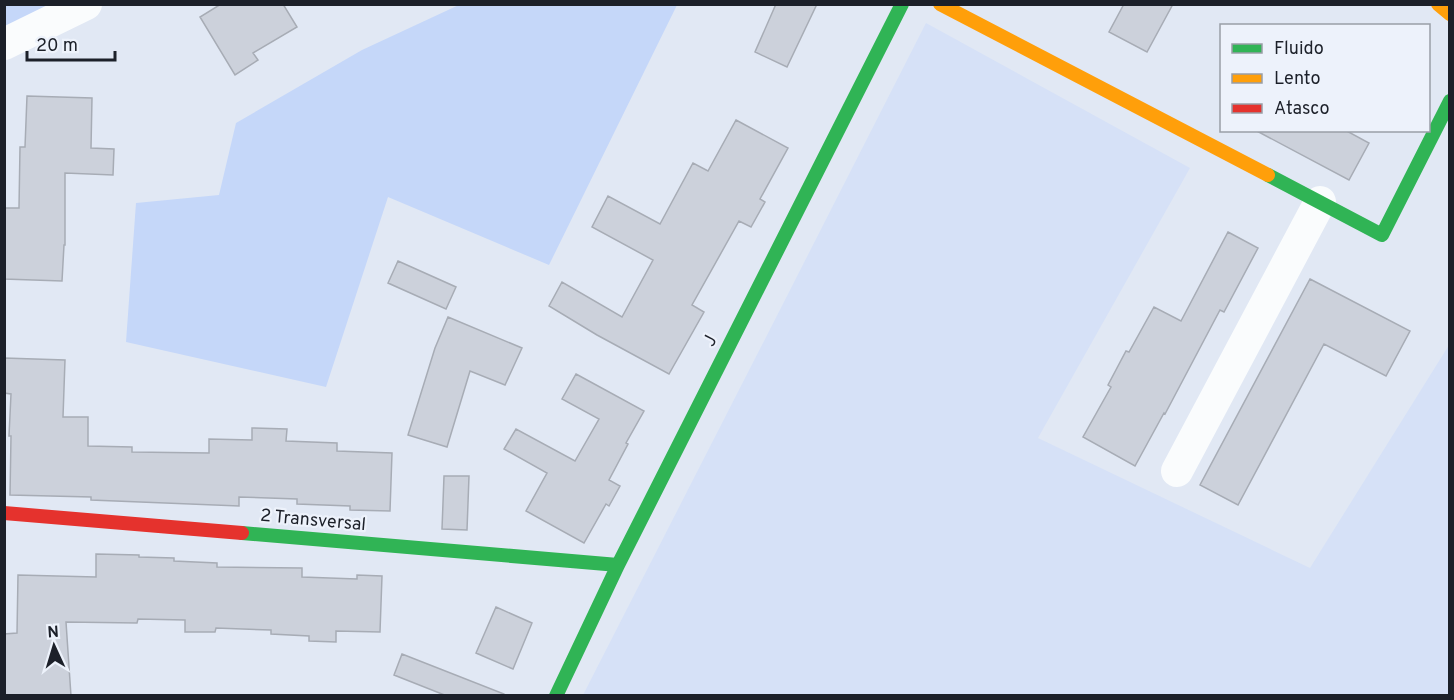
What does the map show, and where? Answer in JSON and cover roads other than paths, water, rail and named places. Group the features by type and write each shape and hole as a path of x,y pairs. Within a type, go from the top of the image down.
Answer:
{"street":[{"path":"4,44 86,4"},
{"name":"J","path":"556,696 618,565 902,4"},
{"path":"940,4 1382,235 1449,100"},
{"path":"1438,4 1449,14"},
{"path":"1177,471 1320,202"},
{"name":"2 Transversal","path":"4,513 618,565"}]}
